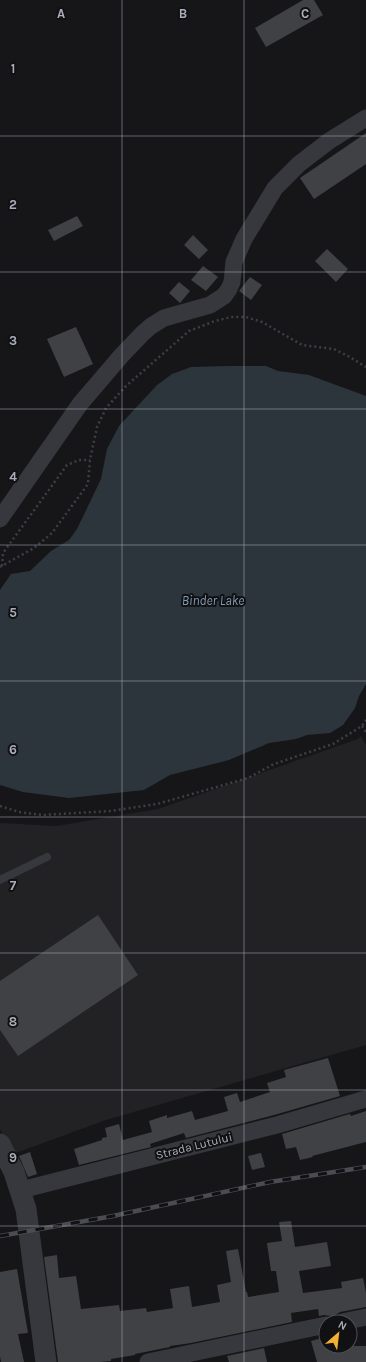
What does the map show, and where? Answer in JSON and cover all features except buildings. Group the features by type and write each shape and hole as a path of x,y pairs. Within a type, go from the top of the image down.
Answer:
{"street":[{"path":"0,519 80,404 121,356 151,326 164,318 210,305 224,296 232,282 234,262 244,239 275,188 299,164 329,141 366,118"},
{"name":"Strada Lutului","path":"20,1190 277,1125 366,1099"},
{"path":"0,1144 14,1172 20,1190 29,1230 33,1272 46,1362"},
{"path":"148,1362 318,1327"}],"lane":[{"path":"0,880 47,857"}],"path":[{"path":"1,567 34,548 52,533 88,484 90,460 97,427 106,408 126,386 189,331 215,321 231,317 246,317 262,322 302,345 334,349 366,367"},
{"path":"1,567 3,553 66,465 78,460 90,460"},
{"path":"0,806 19,812 42,815 111,811 157,804 248,778 274,764 333,744 362,726 366,720"},
{"path":"362,726 366,732"}],"shaded area":[{"path":"361,736 366,745 366,1045 106,1120 13,1154 0,1129 0,823 56,826 158,809 358,739"}],"water":[{"name":"Binder Lake","path":"266,366 278,371 309,375 366,396 366,684 359,696 355,708 343,725 330,733 307,735 296,739 269,743 229,760 170,775 144,790 69,798 23,792 0,785 0,590 11,574 30,571 51,551 69,540 77,529 101,479 107,449 119,426 157,385 172,374 191,367"}],"railway":[{"path":"0,1236 113,1216 270,1182 366,1167"}]}
